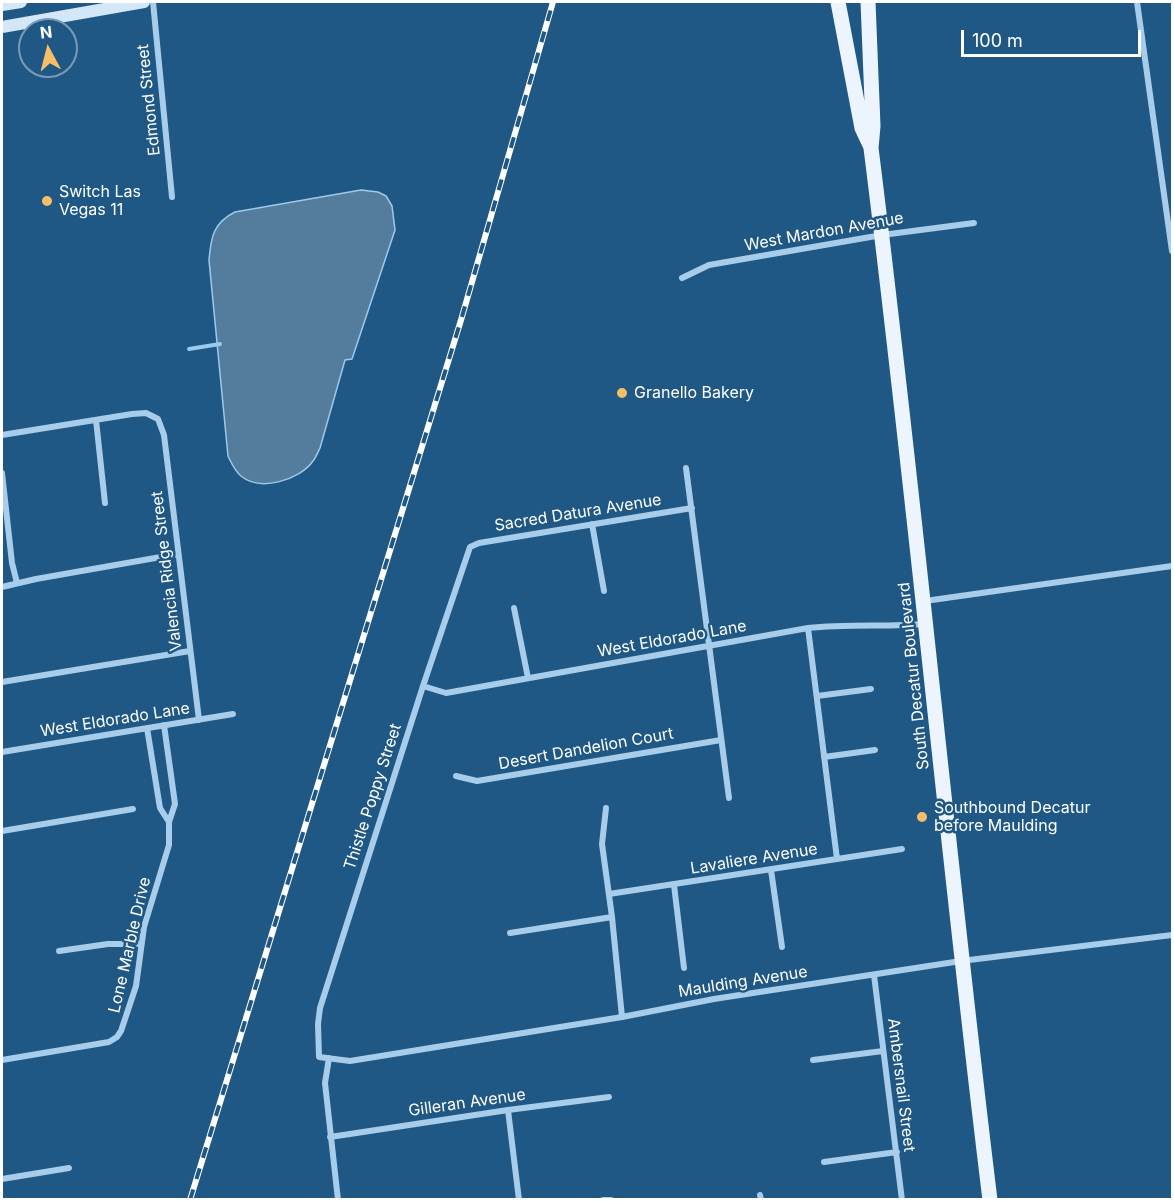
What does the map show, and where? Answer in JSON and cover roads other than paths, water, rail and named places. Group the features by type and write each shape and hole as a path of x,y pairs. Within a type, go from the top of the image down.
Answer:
{"main road":[{"path":"2,5 21,2"},
{"path":"2,27 144,2"},
{"name":"South Decatur Boulevard","path":"838,2 862,128 871,148"},
{"name":"South Decatur Boulevard","path":"868,2 873,126 871,148 927,624 961,961 990,1200"}],"street":[{"name":"Edmond Street","path":"153,2 172,197"},
{"path":"1137,2 1169,197 1173,251"},
{"name":"West Mardon Avenue","path":"682,278 710,265 882,235 974,223"},
{"name":"Valencia Ridge Street","path":"96,420 146,413 158,419 164,435 199,720"},
{"path":"2,435 96,420 105,503"},
{"path":"686,468 729,798"},
{"path":"2,473 12,563 17,583"},
{"name":"Sacred Datura Avenue","path":"470,547 479,543 692,508"},
{"path":"592,524 604,591"},
{"name":"Thistle Poppy Street","path":"319,1057 320,1008 470,547"},
{"path":"2,587 178,554"},
{"path":"924,601 1173,566"},
{"path":"514,608 528,678"},
{"name":"West Eldorado Lane","path":"423,686 446,693 808,628 836,625 878,627 927,624"},
{"path":"808,628 837,859"},
{"path":"2,682 190,651"},
{"path":"817,696 871,689"},
{"name":"West Eldorado Lane","path":"2,752 233,714"},
{"name":"Lone Marble Drive","path":"2,1060 109,1042 117,1037 127,1019 136,986 144,927 169,845 169,822 175,804 164,725"},
{"name":"Lone Marble Drive","path":"147,728 159,808 169,822"},
{"name":"Desert Dandelion Court","path":"456,776 477,781 721,740"},
{"path":"824,757 875,750"},
{"path":"606,808 602,844 622,1017"},
{"path":"2,831 133,809"},
{"name":"Lavaliere Avenue","path":"609,894 902,849"},
{"path":"771,870 782,946"},
{"path":"674,885 684,968"},
{"path":"510,933 612,917"},
{"name":"Maulding Avenue","path":"319,1057 350,1061 622,1017 714,999 961,961 1173,934"},
{"path":"59,951 108,944 141,944"},
{"name":"Ambersnail Street","path":"874,975 903,1200"},
{"path":"813,1060 883,1051"},
{"path":"329,1058 325,1083 338,1200"},
{"name":"Gilleran Avenue","path":"330,1137 609,1097"},
{"path":"508,1110 519,1200"},
{"path":"824,1162 897,1152"},
{"path":"2,1179 69,1168"},
{"path":"603,1200 611,1200"}],"water":[{"path":"361,190 378,192 386,196 392,206 395,230 352,359 345,360 320,448 307,468 299,474 279,482 249,481 233,467 228,456 209,260 214,232 222,221 235,212"}],"waterway":[{"path":"189,349 220,344"}],"railway":[{"path":"190,1200 461,320 553,2"}],"place":[{"name":"Switch Las Vegas 11","path":"47,201"},
{"name":"Granello Bakery","path":"622,393"},
{"name":"Southbound Decatur before Maulding","path":"922,817"}]}
